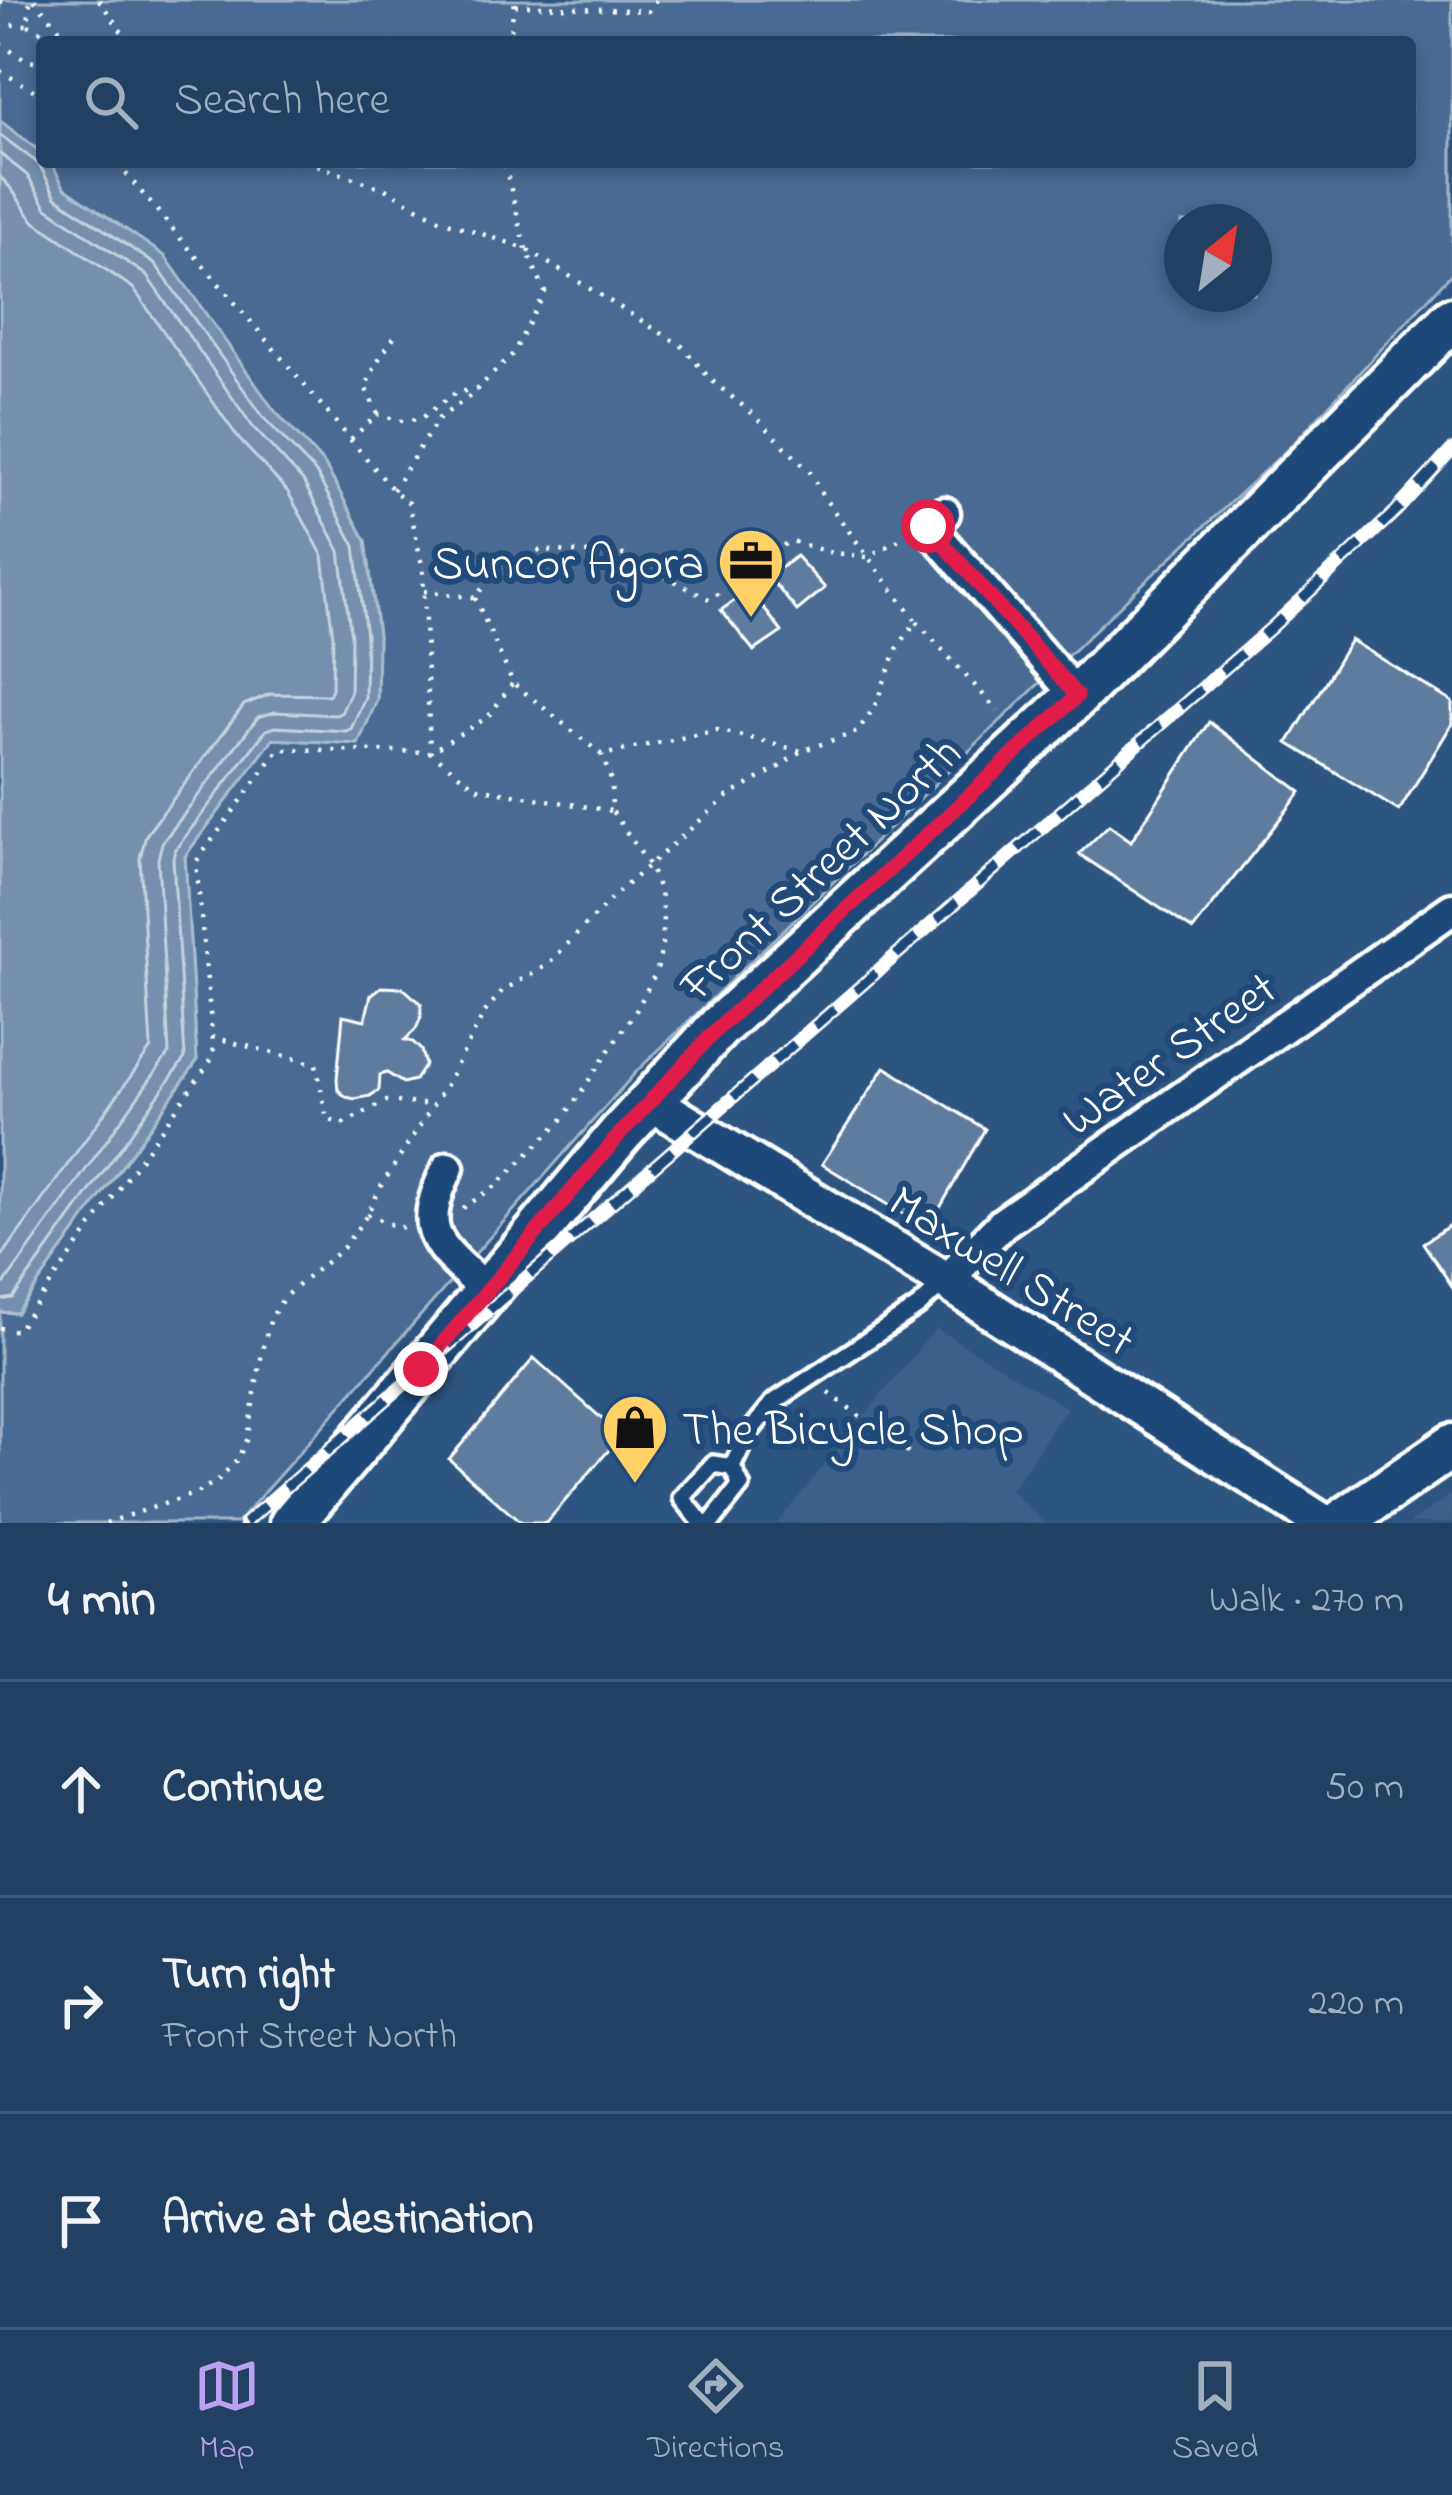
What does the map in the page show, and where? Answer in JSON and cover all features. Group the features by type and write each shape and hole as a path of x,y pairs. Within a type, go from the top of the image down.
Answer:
{"main road":[{"name":"Front Street North","path":"292,1523 650,1101 719,1027 1077,696 1444,340"},
{"path":"1340,1523 1452,1446"}],"street":[{"path":"936,519 1077,696"},
{"name":"Water Street","path":"946,1281 1003,1222 1452,909"},
{"name":"Maxwell Street","path":"650,1101 946,1281 1323,1523"},
{"path":"448,1168 435,1195 431,1219 438,1244 487,1291"}],"lane":[{"path":"732,1467 748,1434 774,1402 918,1307 946,1281"},
{"path":"701,1523 682,1498 713,1464 732,1467"},
{"path":"711,1523 741,1485 732,1467"}],"path":[{"path":"28,26 32,0"},
{"path":"32,0 65,36"},
{"path":"98,0 125,36"},
{"path":"511,36 514,3 648,11 656,0"},
{"path":"0,28 28,26 49,36"},
{"path":"0,44 36,63"},
{"path":"0,71 36,92"},
{"path":"123,168 393,490 409,503 423,570 430,752"},
{"path":"324,168 385,189 439,219 526,249 682,346 711,380 753,414 810,472 916,621 998,711"},
{"path":"393,490 438,419 513,354 544,292 526,249 506,168"},
{"path":"396,335 365,387 378,414 400,421 421,419 457,392 476,390"},
{"path":"351,440 378,414"},
{"path":"475,598 496,570 541,550 624,555 711,600 755,559 792,541 867,557 936,519"},
{"path":"424,591 475,598"},
{"path":"367,1214 399,1228 452,1213 484,1196 573,1106 637,1009 657,970 662,946 663,915 656,877 613,811 611,780 602,755 513,683 475,598"},
{"path":"106,1523 197,1493 238,1459 247,1438 271,1318 284,1297 343,1248 485,1012 502,992 547,965 590,919 728,797 801,751 857,732 874,708 881,684 916,621"},
{"path":"0,1328 17,1331 214,1056 196,862 278,749 430,752 488,717 513,683"},
{"path":"602,755 718,730 801,751"},
{"path":"430,752 477,788 613,811"},
{"path":"212,1037 316,1064 328,1119 342,1124 387,1101 433,1105"},
{"path":"849,1408 911,1454"}],"shaded area":[{"path":"0,0 1452,0 1452,273 1292,445 637,1071 237,1523 0,1523 0,1312 17,1313 197,1061 185,856 273,739 358,744 377,700 378,635 366,541 325,465 63,187 54,168 1416,168 1416,36 36,36 36,148 0,121"},
{"path":"936,1328 1067,1408 1011,1490 1045,1523 777,1523"},
{"path":"1452,1494 1452,1523 1410,1523"}],"water":[{"path":"0,121 36,148 36,168 54,168 64,187 165,256 274,410 325,465 366,541 378,635 377,700 358,744 273,739 185,856 197,1061 17,1313 0,1312"}],"building":[{"path":"796,556 825,588 797,611 769,577"},
{"path":"750,590 782,632 754,651 721,610"},
{"path":"1351,640 1452,702 1452,724 1399,811 1288,743"},
{"path":"1209,722 1301,792 1193,930 1079,854 1109,825 1131,841"},
{"path":"381,987 403,988 421,1004 416,1029 405,1040 421,1050 425,1065 415,1080 403,1083 387,1073 380,1075 379,1090 370,1096 346,1097 338,1090 337,1079 343,1015 365,1020 371,995"},
{"path":"885,1067 985,1129 928,1229 822,1164"},
{"path":"1452,1224 1452,1286 1423,1243"},
{"path":"534,1358 621,1436 546,1523 521,1523 449,1459"}],"railway":[{"path":"245,1523 1271,628 1396,511 1452,450"}],"place":[{"name":"Suncor Agora","path":"751,620"},
{"name":"The Bicycle Shop","path":"635,1486"}],"route":[{"path":"421,1369 620,1134 719,1027 1077,696 928,526"}]}
